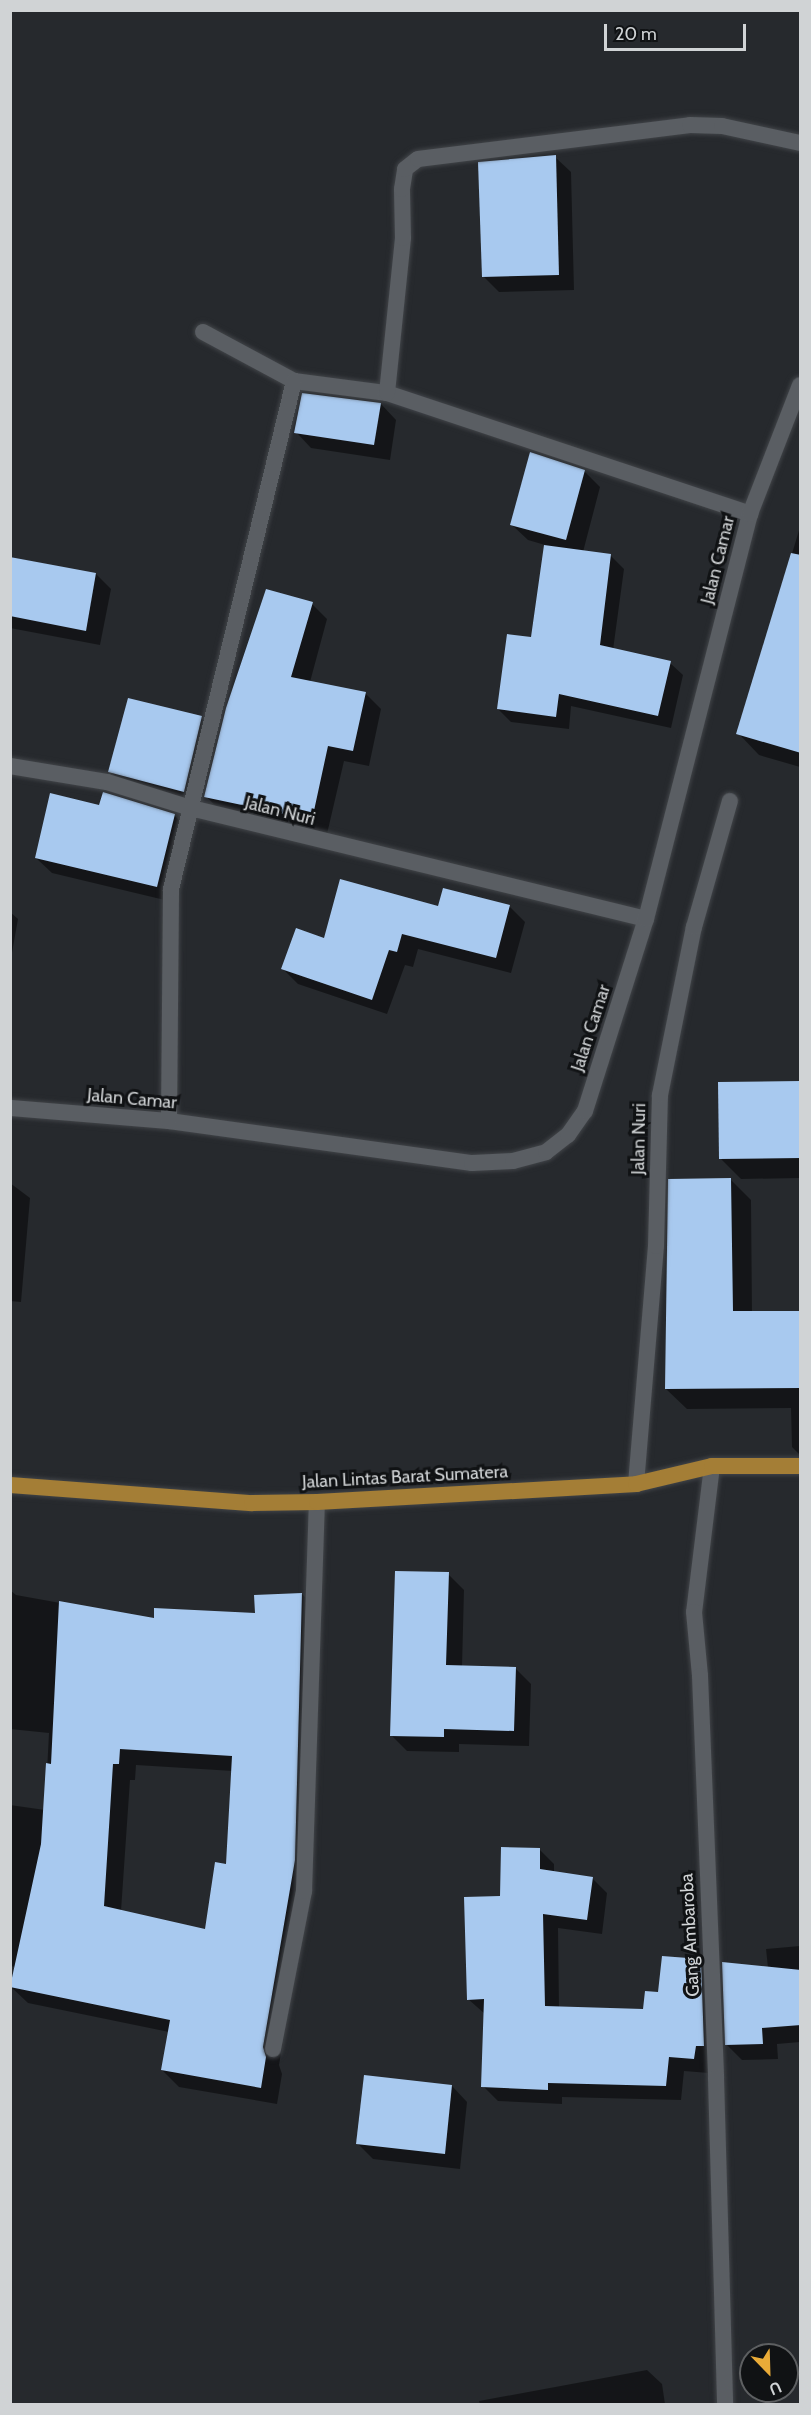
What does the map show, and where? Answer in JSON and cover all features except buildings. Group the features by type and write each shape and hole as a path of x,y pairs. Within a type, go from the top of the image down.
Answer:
{"highway":[{"name":"Jalan Lintas Barat Sumatera","path":"10,1485 252,1503 317,1502 636,1484 712,1466 801,1466"}],"street":[{"path":"387,393 403,238 402,189 405,169 418,159 690,125 722,126 801,142"},
{"path":"203,332 294,381 387,393 750,514"},
{"path":"169,1121 171,889 294,381"},
{"name":"Jalan Camar","path":"10,1108 169,1121 472,1163 513,1161 546,1152 568,1135 585,1111 646,918 750,514 801,385"},
{"name":"Jalan Nuri","path":"10,766 107,782 191,808 646,918"},
{"name":"Jalan Nuri","path":"636,1484 656,1246 660,1095 694,927 730,801"},
{"name":"Gang Ambaroba","path":"712,1466 694,1612 700,1676 716,2078 725,2404"},
{"path":"273,2049 304,1891 317,1502"}]}
